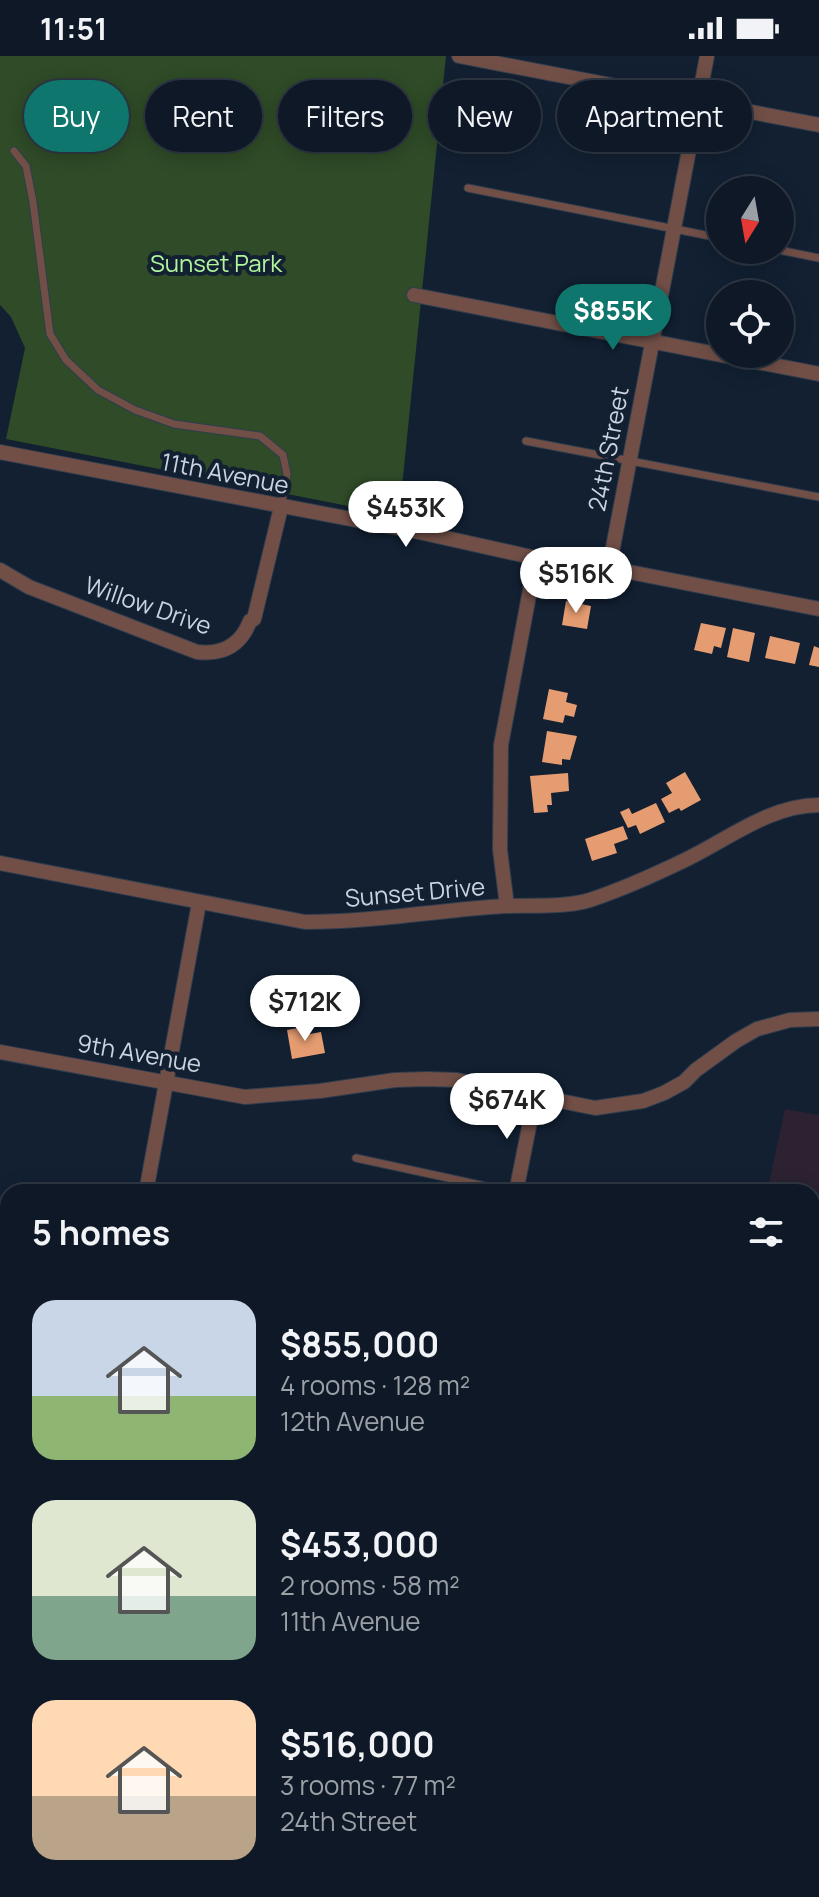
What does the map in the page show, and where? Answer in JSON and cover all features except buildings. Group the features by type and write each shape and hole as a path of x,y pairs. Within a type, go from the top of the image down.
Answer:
{"street":[{"path":"459,56 584,80"},
{"name":"24th Street","path":"702,80 707,56"},
{"path":"752,112 819,125"},
{"name":"24th Street","path":"609,568 689,152"},
{"path":"414,295 819,374"},
{"name":"11th Avenue","path":"0,452 419,532 536,558 609,568 819,609"},
{"name":"Willow Drive","path":"0,570 29,587 197,652 220,652 239,640 254,619 281,507"},
{"path":"507,906 500,850 501,745 536,558"},
{"name":"Sunset Drive","path":"0,863 305,922 343,922 507,906 561,906 586,901 639,883 761,820 819,805"},
{"path":"147,1184 199,903"},
{"name":"9th Avenue","path":"0,1052 245,1097 320,1091 395,1080 457,1080 595,1108 643,1101 664,1093 757,1029 790,1020 819,1019"},
{"path":"516,1184 535,1097"}],"lane":[{"path":"14,151 26,166 50,334 66,360 98,390 135,410 174,424 260,436 283,455 287,474 281,507"},
{"path":"468,188 706,235"},
{"path":"794,253 819,258"},
{"path":"526,441 819,497"},
{"path":"356,1158 477,1184"}],"shaded area":[{"path":"785,1109 819,1115 819,1184 769,1184"}],"green space":[{"name":"Sunset Park","path":"0,56 446,56 444,80 428,80 428,152 436,152 399,516 6,439 25,348 11,317 0,305"}]}
